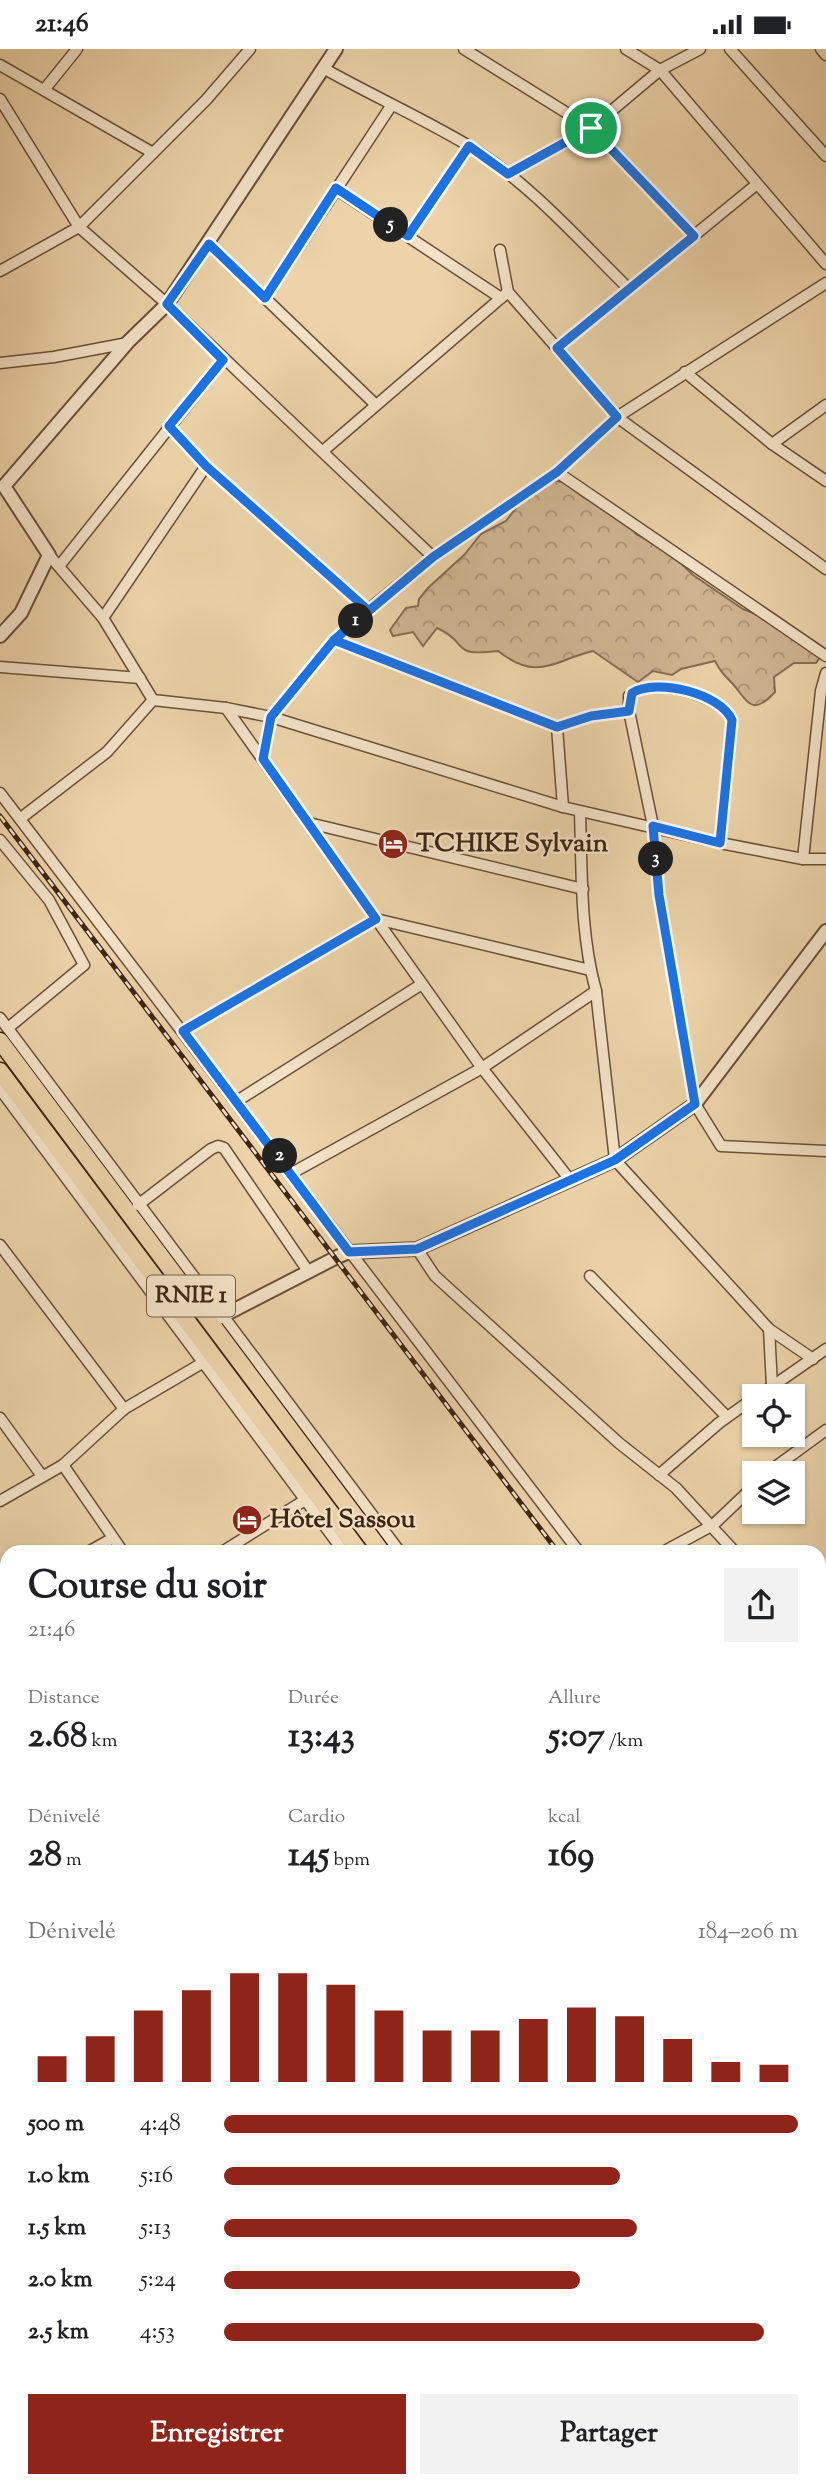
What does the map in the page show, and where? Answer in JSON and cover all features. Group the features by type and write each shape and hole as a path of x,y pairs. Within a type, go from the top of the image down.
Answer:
{"highway":[{"name":"RNIE 1","path":"4,1034 216,1320 377,1545"},
{"name":"RNIE 1","path":"0,1071 355,1545"}],"street":[{"path":"44,90 77,49"},
{"path":"0,271 79,227 206,100 250,49"},
{"path":"152,700 103,618 49,555 1,486 128,342 167,304 336,49"},
{"path":"464,49 591,128 694,236"},
{"path":"626,49 660,70 826,264"},
{"path":"508,174 591,128 660,70 700,49"},
{"path":"730,49 826,156"},
{"path":"821,49 826,55"},
{"path":"0,65 153,153"},
{"path":"323,68 469,146 508,174 629,289"},
{"path":"0,99 79,227 167,304 433,557"},
{"path":"265,298 391,106"},
{"path":"408,236 469,146"},
{"path":"557,348 757,184"},
{"path":"336,188 505,295 557,348 617,417 826,569"},
{"path":"209,244 376,405"},
{"path":"500,250 505,295"},
{"path":"263,759 271,717 334,640 368,610 433,557 557,472 617,417 826,283"},
{"path":"323,451 505,295"},
{"path":"0,363 54,357 128,342"},
{"path":"60,565 223,360"},
{"path":"685,372 772,444 826,481"},
{"path":"772,444 826,405"},
{"path":"169,426 206,466 368,610"},
{"path":"103,618 206,466"},
{"path":"557,472 826,656"},
{"path":"0,636 21,613 49,555"},
{"path":"334,640 557,727 591,716 629,711"},
{"path":"0,667 140,678"},
{"path":"803,859 821,691 826,673"},
{"path":"720,843 732,720 729,713 707,697 663,688 632,693 629,711 653,826 659,895 695,1104 721,1146 826,1151"},
{"path":"152,700 226,708 271,717 580,812 803,859 826,859"},
{"path":"21,818 107,752 152,700"},
{"path":"226,708 482,1068 571,1181"},
{"path":"557,727 563,807"},
{"path":"812,770 826,767"},
{"path":"0,793 574,1545"},
{"path":"580,812 590,970 596,991 615,1160 769,1329 813,1359"},
{"path":"309,823 583,889"},
{"path":"0,840 49,900 83,965 4,1034"},
{"path":"183,1031 376,919 590,970"},
{"path":"216,1320 349,1252 417,1249 615,1160 695,1104 826,931"},
{"path":"237,1101 422,984"},
{"path":"292,1173 482,1068 596,991"},
{"path":"0,1018 4,1034 138,1205 216,1320 394,1545"},
{"path":"0,1089 339,1545"},
{"path":"138,1205 211,1149 218,1146 225,1148 308,1271"},
{"path":"0,1245 124,1409"},
{"path":"417,1249 435,1276 659,1475 713,1525 729,1545"},
{"path":"590,1276 727,1417"},
{"path":"769,1329 772,1384"},
{"path":"776,1384 826,1349"},
{"path":"0,1501 63,1465 124,1409 204,1362"},
{"path":"659,1475 742,1407"},
{"path":"0,1418 42,1476"},
{"path":"805,1443 826,1430"},
{"path":"782,1461 799,1447"},
{"path":"63,1465 118,1545"},
{"path":"676,1545 713,1525 742,1497"},
{"path":"236,1545 305,1500"},
{"path":"100,1545 113,1538"}],"green space":[{"path":"547,479 566,483 583,497 627,522 636,534 669,552 693,575 743,609 768,619 821,656 816,663 794,663 774,677 775,692 756,705 747,701 715,661 681,669 672,675 653,671 638,682 593,651 555,664 535,667 512,660 498,651 466,650 437,628 423,646 413,632 393,636 390,630 406,608 418,606 419,599 428,588 465,554 481,534 506,521 527,494"}],"railway":[{"path":"0,816 553,1545"}],"place":[{"name":"TCHIKE Sylvain","path":"393,844"},
{"name":"Hôtel Sassou","path":"247,1520"}],"route":[{"path":"591,128 508,174 469,146 408,236 336,188 265,298 209,244 167,304 223,360 169,426 206,466 368,610 334,640 557,727 591,716 629,711 629,697 632,693 637,690 663,688 707,697 722,706 732,720 720,843 653,826 659,895 695,1104 615,1160 417,1249 349,1252 183,1031 376,919 263,759 271,717 334,640 368,610 433,557 557,472 617,417 557,348 694,236 591,128"}]}
